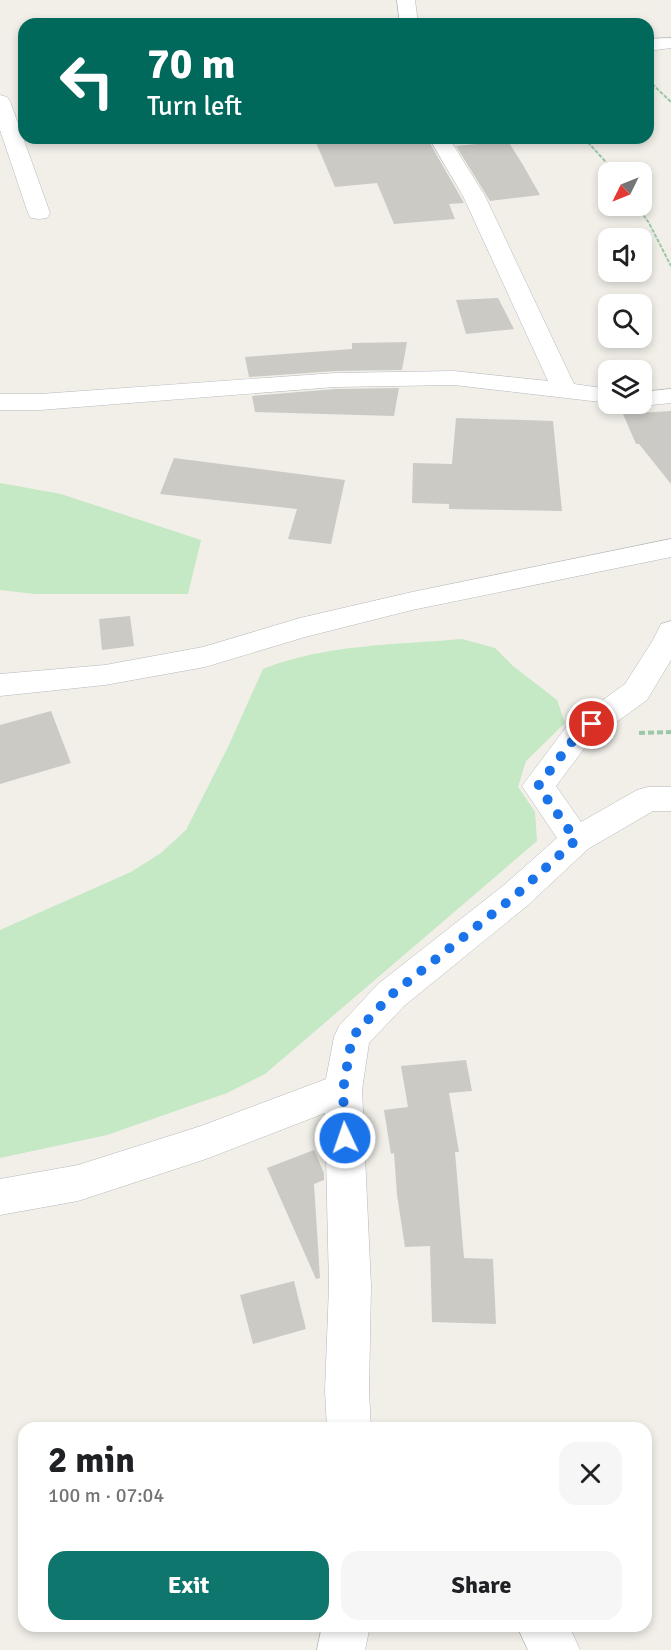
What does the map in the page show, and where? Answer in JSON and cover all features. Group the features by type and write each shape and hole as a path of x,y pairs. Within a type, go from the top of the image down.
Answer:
{"street":[{"path":"406,0 408,18"},
{"path":"654,44 671,43"},
{"path":"0,101 39,213"},
{"path":"444,144 474,196 565,392"},
{"path":"0,402 39,402 335,380 442,378 598,395"},
{"path":"652,398 671,396"},
{"path":"0,685 105,675 206,657 300,628 412,601 671,548"},
{"path":"576,840 538,786 578,734 636,692 668,641 671,631"},
{"path":"349,1422 347,1391 350,1286 343,1090 352,1037 391,995 516,895 576,840 648,799 671,799"},
{"path":"0,1197 78,1183 206,1142 295,1106 343,1090"},
{"path":"341,1650 345,1632"},
{"path":"545,1632 556,1650"}],"path":[{"path":"654,86 671,102"},
{"path":"589,144 606,162"},
{"path":"644,216 671,266"}],"green space":[{"path":"0,483 61,494 201,540 188,594 35,594 0,590"},
{"path":"462,639 495,648 513,666 557,700 565,723 526,761 518,787 535,812 537,841 265,1074 227,1093 107,1135 0,1158 0,930 131,872 161,853 186,830 228,747 263,669 336,650"}],"building":[{"path":"317,144 430,144 464,203 449,204 455,219 394,224 377,183 335,187"},
{"path":"510,144 540,195 490,201 456,146"},
{"path":"498,298 514,329 466,334 456,300"},
{"path":"407,342 402,370 335,371 249,377 245,357 352,349 352,343"},
{"path":"399,388 394,416 255,412 252,396 335,389"},
{"path":"671,411 671,484 639,444 636,444 623,414 652,414"},
{"path":"456,418 553,421 562,511 449,509 449,504 412,503 413,463 452,464"},
{"path":"174,458 345,480 331,544 288,539 297,509 160,494"},
{"path":"130,616 134,646 102,650 99,619"},
{"path":"51,711 71,763 0,784 0,725"},
{"path":"466,1060 472,1091 449,1093 459,1152 455,1152 464,1258 493,1259 496,1324 432,1322 430,1246 405,1247 397,1195 394,1153 391,1154 384,1110 408,1107 401,1066"},
{"path":"314,1150 324,1173 324,1180 314,1184 320,1278 316,1279 267,1168"},
{"path":"294,1281 306,1329 253,1344 240,1295"}],"route":[{"path":"345,1138 343,1090 352,1037 391,995 516,895 576,840 538,786 578,734 592,724"}]}
